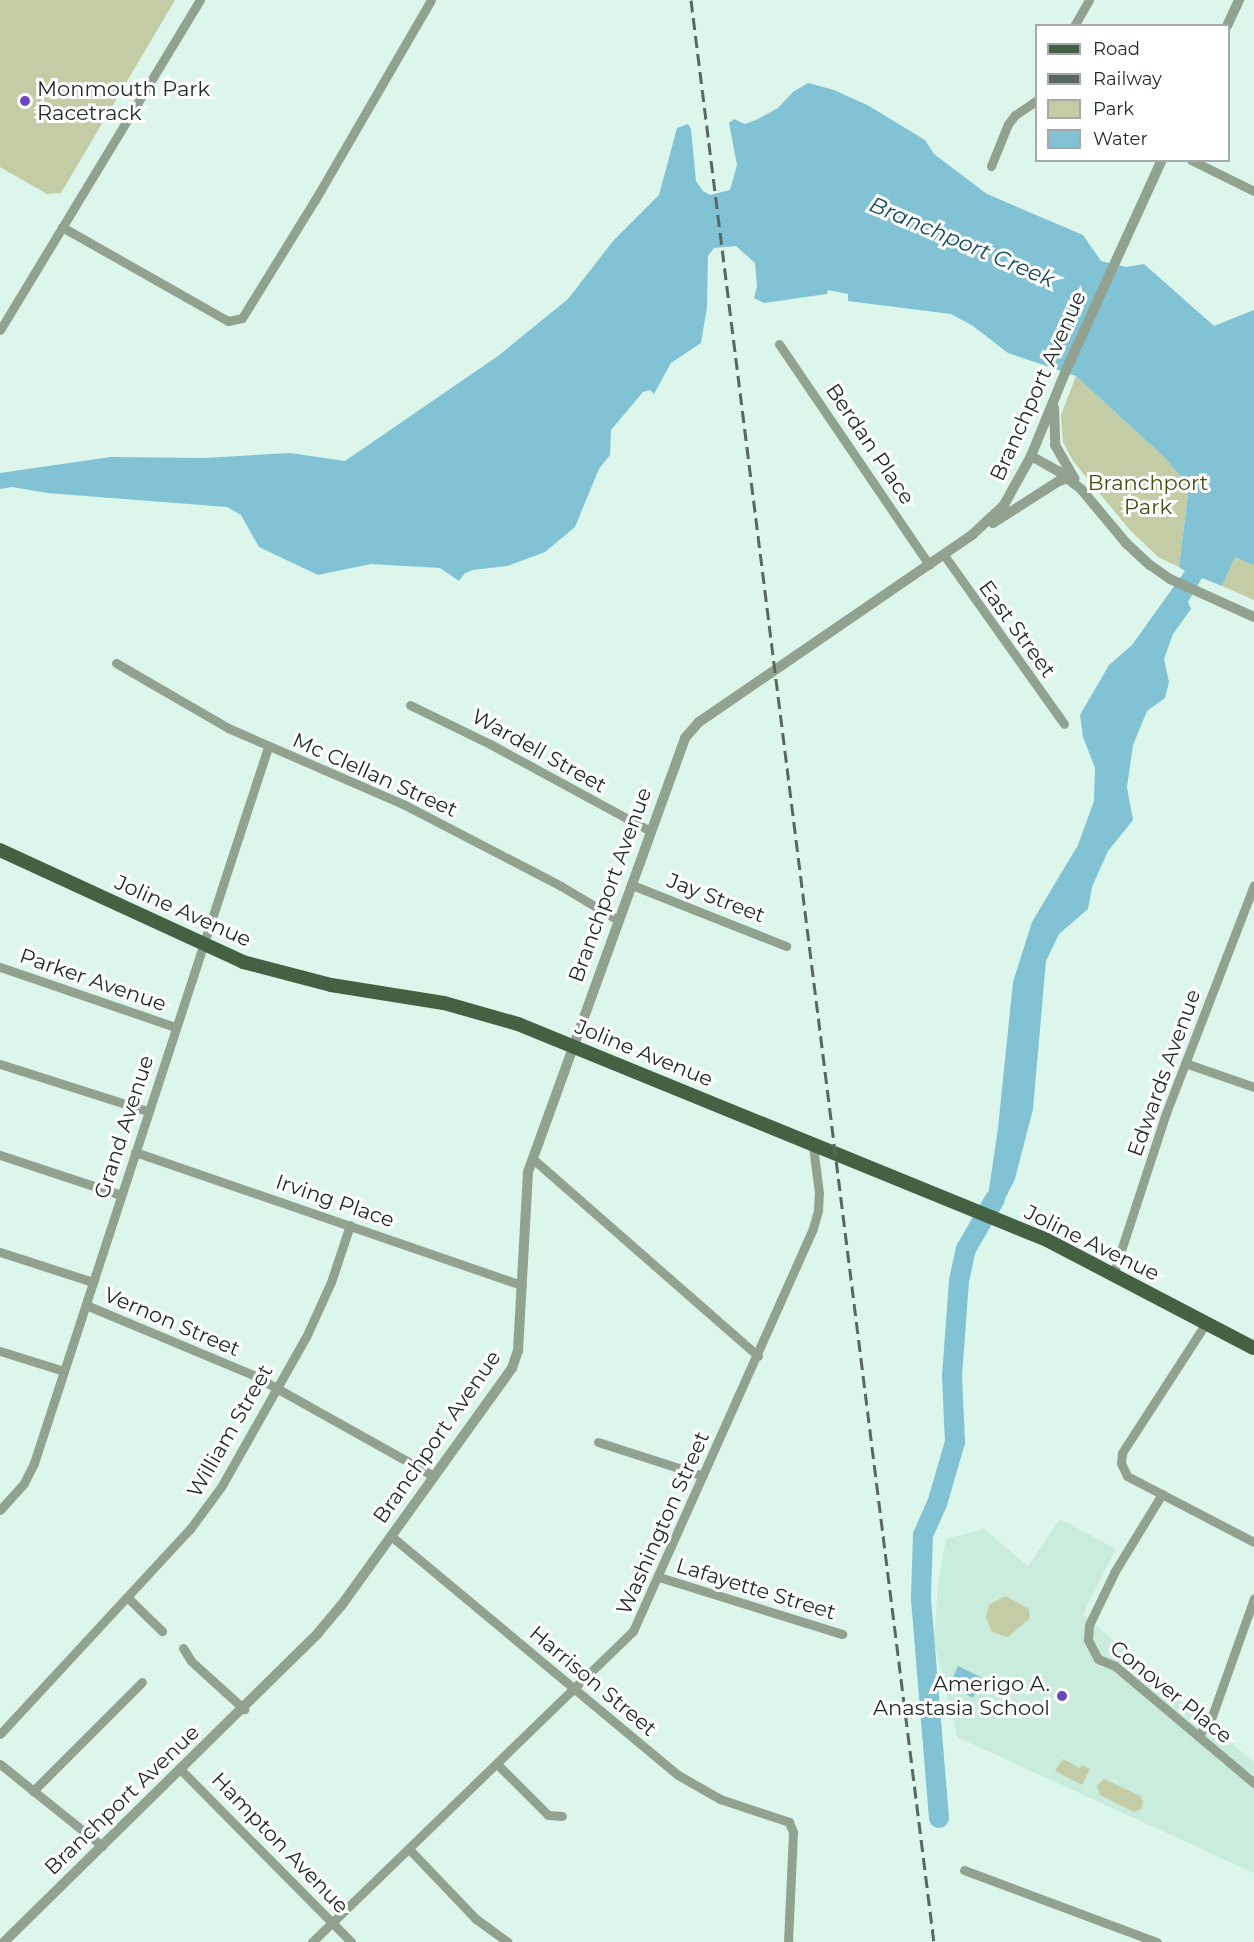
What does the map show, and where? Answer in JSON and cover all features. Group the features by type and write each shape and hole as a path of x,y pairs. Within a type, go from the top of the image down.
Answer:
{"main road":[{"name":"Joline Avenue","path":"0,850 243,962 294,977 478,1011 571,1046 965,1209 1047,1240 1254,1348"}],"street":[{"path":"0,330 200,0"},
{"path":"62,227 228,321 242,318 315,200 431,0"},
{"path":"1075,24 1089,0"},
{"path":"1228,24 1239,0"},
{"path":"991,166 1008,124 1035,102"},
{"name":"Branchport Avenue","path":"4,1942 244,1709 318,1633 512,1368 518,1351 528,1172 571,1046 650,831 690,731 782,664 972,535 1004,505 1031,456 1064,375 1161,162"},
{"path":"1195,162 1254,191"},
{"name":"Berdan Place","path":"779,344 929,565"},
{"path":"1056,394 1053,420 1056,445 1068,470 1126,543 1150,565 1173,581 1254,617"},
{"path":"1031,456 1069,478 1090,498"},
{"path":"972,535 1059,481 1069,478"},
{"name":"East Street","path":"944,555 1064,724"},
{"name":"Mc Clellan Street","path":"116,663 208,717 267,747 403,804 561,886 618,920"},
{"name":"Wardell Street","path":"410,705 490,744 650,831"},
{"name":"Grand Avenue","path":"0,1510 24,1483 31,1470 267,747"},
{"name":"Jay Street","path":"632,885 786,946"},
{"name":"Edwards Avenue","path":"1113,1275 1185,1063 1254,885"},
{"name":"Parker Avenue","path":"0,967 175,1027"},
{"path":"1185,1063 1254,1087"},
{"path":"0,1064 147,1111"},
{"name":"Washington Street","path":"312,1942 633,1631 758,1356 819,1210 818,1171 813,1146"},
{"name":"Irving Place","path":"135,1152 522,1286"},
{"path":"0,1155 121,1195"},
{"path":"533,1159 758,1356"},
{"name":"William Street","path":"0,1734 202,1515 221,1487 306,1337 331,1282 350,1225"},
{"path":"0,1252 93,1282"},
{"name":"Vernon Street","path":"86,1305 227,1363 434,1476"},
{"path":"1206,1323 1121,1456 1120,1463 1127,1476 1254,1542"},
{"path":"0,1351 64,1371"},
{"path":"598,1442 703,1476"},
{"name":"Conover Place","path":"1162,1494 1116,1569 1089,1625 1088,1640 1098,1659 1115,1666 1254,1783"},
{"name":"Harrison Street","path":"391,1536 692,1785 720,1799 789,1822 793,1832 788,1942"},
{"name":"Lafayette Street","path":"659,1577 842,1634"},
{"path":"127,1597 162,1630"},
{"path":"1198,1736 1211,1719 1254,1598"},
{"path":"183,1648 192,1661 244,1709"},
{"path":"33,1791 142,1682"},
{"path":"0,1764 102,1846"},
{"path":"497,1764 548,1815 562,1816"},
{"name":"Hampton Avenue","path":"182,1770 351,1942"},
{"path":"409,1849 476,1918 508,1942"},
{"path":"964,1870 1157,1942"}],"shaded area":[{"name":"Amerigo A. Anastasia School","path":"1060,1519 1116,1549 1083,1614 1254,1762 1254,1873 957,1737 934,1642 938,1583 946,1539 984,1529 1028,1566"}],"green space":[{"path":"0,0 175,0 61,193 47,194 0,167"},
{"name":"Branchport Park","path":"1076,376 1164,457 1189,486 1179,567 1158,557 1129,529 1073,461 1063,442 1061,415"},
{"name":"Branchport Park","path":"1235,557 1252,565 1254,563 1254,600 1222,586"},
{"path":"1005,1596 1029,1609 1030,1618 1008,1637 992,1632 986,1617 989,1605"},
{"path":"1063,1759 1080,1768 1082,1765 1090,1769 1082,1785 1055,1771"},
{"path":"1104,1779 1140,1796 1143,1802 1141,1809 1134,1812 1100,1795 1097,1786"}],"water":[{"name":"Branchport Creek","path":"808,83 834,90 869,106 925,140 934,154 987,194 1083,235 1101,261 1126,267 1144,264 1214,326 1254,310 1254,563 1252,565 1235,557 1222,586 1202,578 1188,602 1191,609 1173,634 1164,659 1169,682 1165,698 1147,711 1133,745 1127,787 1133,820 1108,851 1092,887 1088,909 1059,934 1046,961 1033,1109 1015,1179 1003,1203 988,1196 998,1128 1013,982 1032,922 1078,845 1094,801 1095,768 1083,737 1080,715 1109,665 1132,645 1185,571 1179,567 1189,486 1164,457 1076,376 1008,353 973,326 951,314 848,301 848,294 828,290 827,294 764,303 754,298 757,286 755,263 736,246 714,248 708,256 707,307 701,343 671,363 654,394 650,390 643,392 611,430 610,455 599,469 575,527 545,552 507,566 473,570 465,573 459,581 440,568 371,564 318,575 259,547 241,515 227,507 47,493 12,487 0,489 0,473 111,457 205,458 290,453 345,461 498,356 568,299 613,241 659,195 677,128 688,124 691,129 696,181 703,191 710,195 730,190 737,165 729,123 734,119 745,124 758,119 778,108 793,92"},
{"path":"958,1666 983,1678 973,1698 954,1688 951,1681"}],"waterway":[{"path":"939,1818 921,1598 923,1535 937,1504 955,1442 952,1376 959,1281 966,1249 995,1199"}],"railway":[{"path":"691,0 934,1942"}],"place":[{"name":"Monmouth Park Racetrack","path":"25,101"},
{"name":"Amerigo A. Anastasia School","path":"1062,1696"}]}
